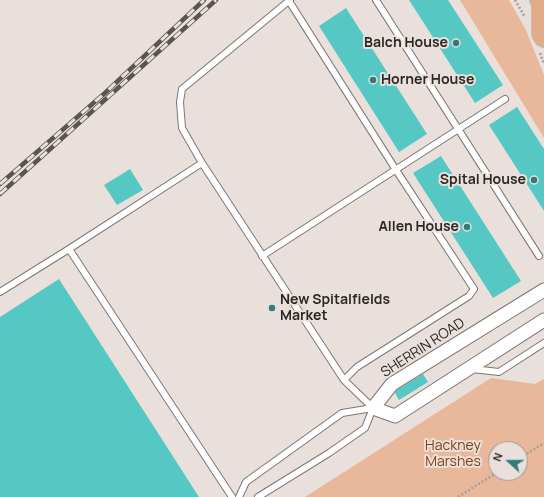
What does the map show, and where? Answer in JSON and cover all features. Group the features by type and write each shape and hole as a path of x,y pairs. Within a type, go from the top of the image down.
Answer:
{"main road":[{"path":"537,3 542,34 544,37"}],"street":[{"name":"SHERRIN ROAD","path":"373,408 392,384 544,290"},
{"path":"373,408 395,416 544,320"}],"lane":[{"path":"344,380 357,367 469,296 474,289 396,170 290,0 182,89 180,102 182,128 202,163 344,380 373,408"},
{"path":"376,0 539,256"},
{"path":"262,256 505,99"},
{"path":"0,292 202,163"},
{"path":"69,249 232,497"},
{"path":"469,368 499,372 544,343"},
{"path":"239,497 246,482 342,414 373,408"},
{"path":"258,497 329,454 364,428 373,408"}],"path":[{"path":"515,0 519,7 537,3"},
{"path":"528,453 544,443"},
{"path":"458,497 488,478"}],"green space":[{"path":"460,0 509,0 526,30 544,75 544,138"},
{"name":"Hackney Marshes","path":"491,378 535,384 544,379 544,497 305,497"}],"building":[{"name":"Balch House","path":"409,0 448,0 503,85 475,103"},
{"name":"Horner House","path":"346,8 427,134 399,152 319,26"},
{"name":"Spital House","path":"517,107 544,149 544,211 489,125"},
{"name":"Allen House","path":"441,156 521,281 493,298 413,173"},
{"path":"130,169 143,190 117,205 104,185"},
{"path":"59,279 199,497 0,497 0,317"},
{"path":"423,374 428,382 399,400 395,393 397,390"}],"railway":[{"path":"0,184 105,93 204,0"},
{"path":"0,194 216,0"}],"place":[{"name":"Balch House","path":"456,43"},
{"name":"Horner House","path":"373,80"},
{"name":"Spital House","path":"534,180"},
{"name":"Allen House","path":"467,227"},
{"name":"New Spitalfields Market","path":"272,308"}]}
